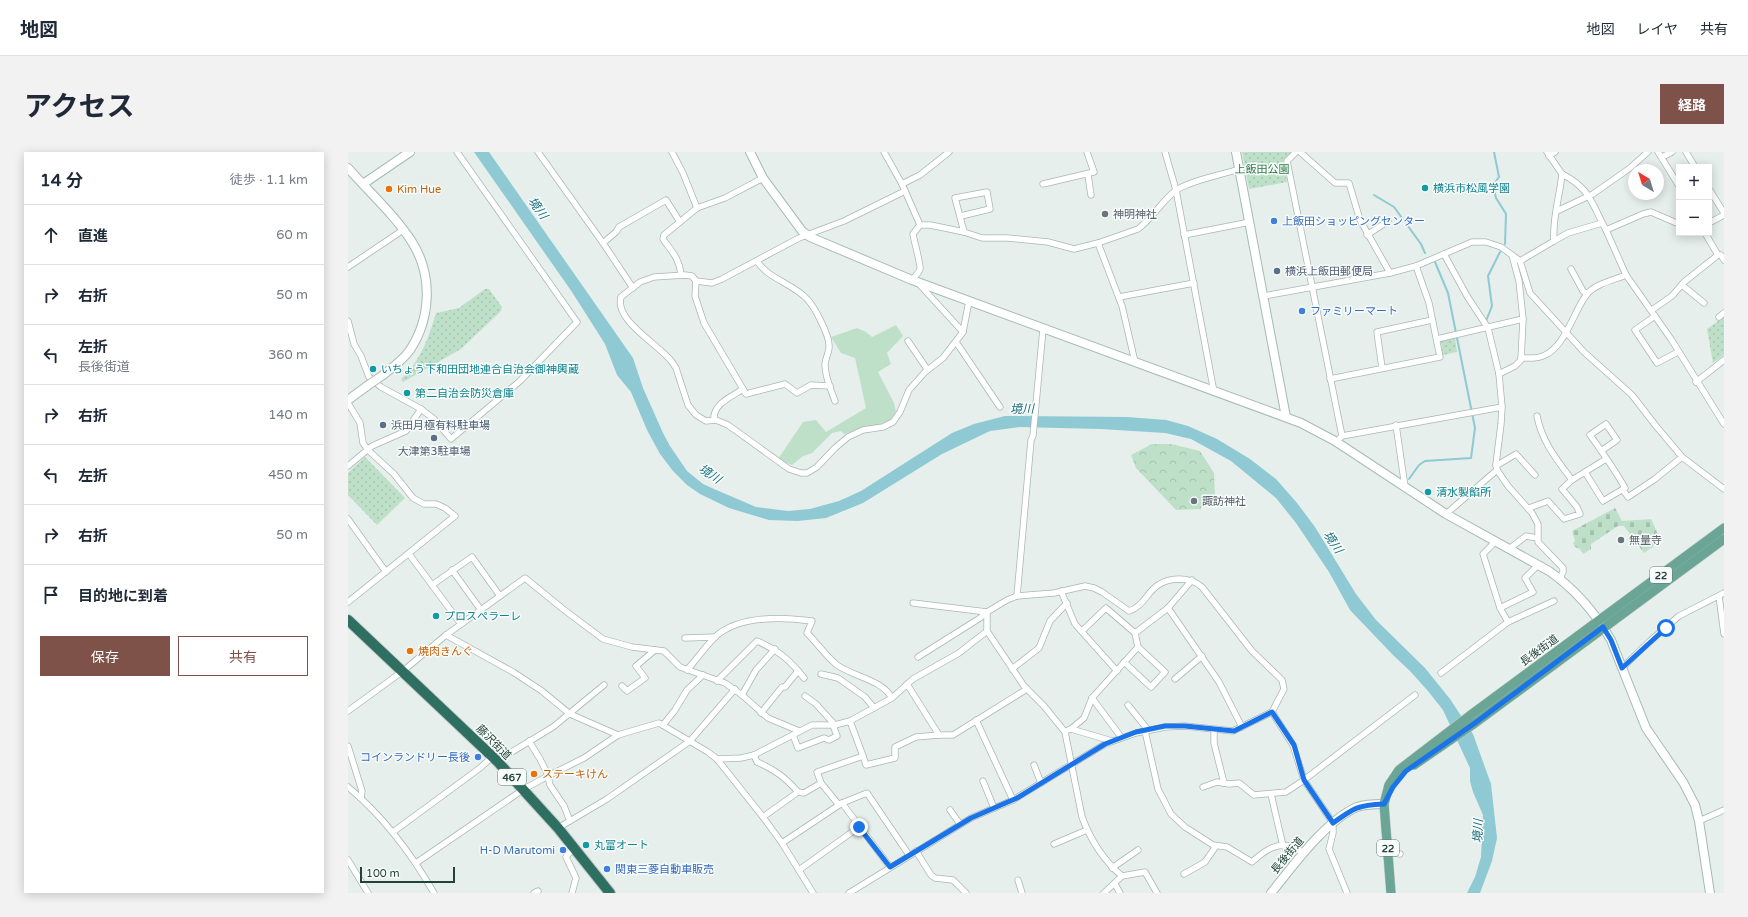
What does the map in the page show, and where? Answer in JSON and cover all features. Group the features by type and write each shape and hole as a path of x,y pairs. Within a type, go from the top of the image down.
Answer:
{"highway":[{"name":"藤沢街道","path":"348,620 495,759 524,789 574,847 610,893"}],"main road":[{"name":"長後街道","path":"1384,804 1393,787 1406,771 1446,739 1601,624 1724,528"},
{"name":"長後街道","path":"1601,624 1724,539"},
{"name":"22","path":"1384,804 1391,893"}],"street":[{"path":"363,184 410,152"},
{"path":"348,320 354,344 370,377 381,387 421,408 451,439 520,382 577,322 457,152"},
{"path":"538,152 633,288"},
{"path":"672,152 698,208"},
{"path":"750,152 763,178 805,235 914,281 1340,439 1405,487 1446,514 1560,578 1576,593 1601,624 1611,640 1646,728 1683,782 1695,805 1699,821 1710,893"},
{"path":"884,152 902,184 920,225"},
{"path":"902,184 920,174 949,152"},
{"path":"1043,184 1088,175 1094,172 1087,152"},
{"path":"1165,152 1176,190 1214,392"},
{"path":"1236,152 1286,418"},
{"path":"1296,152 1287,161 1330,379 1340,439"},
{"path":"1300,152 1335,183 1349,183 1356,211 1367,235 1390,273"},
{"path":"1555,152 1548,154 1562,174 1580,185 1588,194 1626,275 1652,310 1696,382 1724,424"},
{"path":"1557,211 1588,194 1593,194 1630,168 1648,152"},
{"path":"1658,152 1676,181"},
{"path":"1662,157 1672,152"},
{"path":"1686,152 1693,164"},
{"path":"348,168 403,230 413,244 425,273 427,291 426,310 422,324 409,351 395,366 348,400"},
{"path":"920,225 930,225 964,232 982,238 1008,238 1048,242 1069,248 1082,248 1138,229 1145,224 1176,190 1183,186 1240,169"},
{"path":"1554,241 1553,228 1562,174"},
{"path":"1088,175 1091,195"},
{"path":"681,274 680,264 663,239 664,235 698,208 725,198 763,178"},
{"path":"696,281 712,282 757,261 805,235 844,221 905,191"},
{"path":"961,216 990,209 987,192 955,198 964,232"},
{"path":"1712,194 1724,214 1712,221"},
{"path":"603,243 620,227 666,200 680,222"},
{"path":"1606,230 1651,212 1676,223"},
{"path":"1367,235 1388,221"},
{"path":"1184,235 1250,222"},
{"path":"1520,261 1568,233 1602,223"},
{"path":"914,281 920,270 920,264 913,234 920,225"},
{"path":"348,267 403,230"},
{"path":"1706,236 1718,255 1721,255 1724,260"},
{"path":"1264,296 1390,273 1416,266 1466,243 1479,242 1496,245 1512,254 1520,261 1530,293 1595,363 1632,395 1682,457 1724,489"},
{"path":"1098,243 1119,297 1135,362"},
{"path":"1444,254 1467,296 1488,328 1499,374 1502,407 1497,468 1508,486 1529,508 1538,524 1538,542 1563,568 1560,578"},
{"path":"1499,374 1515,366 1521,358 1523,320 1519,281 1512,254"},
{"path":"1652,310 1672,296 1682,285 1718,255"},
{"path":"757,261 761,268 774,278 806,298 813,308 829,342 825,364 835,401"},
{"path":"1330,379 1440,357 1429,303 1416,266"},
{"path":"1571,269 1583,292 1587,294"},
{"path":"830,386 811,385 797,393 785,384 746,394 702,318 696,296 696,281 692,276 681,274 648,278 621,297 620,300 625,315 642,336 663,352 676,368 688,405 696,415 706,421 714,420 728,425 780,464 801,473 807,473 817,467 848,437 862,430 883,427 893,422 900,412 909,390 927,369 943,358 949,348 956,342 963,332 969,301"},
{"path":"1521,358 1536,358 1546,355 1566,332 1587,294 1595,287 1626,275"},
{"path":"914,281 963,332"},
{"path":"1119,297 1194,283"},
{"path":"1682,285 1704,303"},
{"path":"1655,316 1635,330 1657,363 1678,352"},
{"path":"1382,368 1377,332 1432,320"},
{"path":"1437,339 1523,320"},
{"path":"1017,596 1043,329"},
{"path":"908,341 927,369"},
{"path":"956,342 1000,407"},
{"path":"1696,382 1724,360"},
{"path":"714,420 713,413 718,406 743,389"},
{"path":"348,404 357,417 363,443 368,450 394,474 418,502 436,504 445,508 455,516 348,602"},
{"path":"1340,439 1396,425 1502,407"},
{"path":"348,466 380,442 406,431 421,408"},
{"path":"1537,416 1541,433 1550,451 1572,480"},
{"path":"1601,451 1617,440 1606,424 1590,435 1625,488 1623,490 1628,497 1655,479 1682,457"},
{"path":"1396,425 1405,487"},
{"path":"1446,514 1497,468 1516,454 1535,475"},
{"path":"1529,508 1548,501 1564,519 1580,514 1578,507 1562,489 1572,480 1606,459"},
{"path":"1585,472 1603,501 1623,490"},
{"path":"348,519 386,572"},
{"path":"1509,549 1526,536 1537,538"},
{"path":"1494,542 1483,554 1500,608 1508,622"},
{"path":"409,554 461,624"},
{"path":"432,585 472,556 500,596"},
{"path":"1500,608 1533,592 1525,578 1538,565"},
{"path":"452,570 481,610"},
{"path":"348,711 403,671 446,635 525,578 603,639 632,647 664,651 680,667 717,680 734,689 742,694 768,718 799,731"},
{"path":"849,893 960,824 1013,800 1112,741 1146,730 1165,726 1185,726 1234,731 1272,712 1284,690 1282,680 1252,651 1202,587 1192,580 1175,579 1164,581 1149,593 1136,608 1129,611 1094,588 1080,586 1061,591 1017,596 1006,600 918,657"},
{"path":"1135,633 1168,608 1192,580"},
{"path":"1061,591 1075,624 1117,671"},
{"path":"1622,668 1679,616 1721,594 1724,634"},
{"path":"1441,673 1508,622 1554,601"},
{"path":"913,603 987,612"},
{"path":"1012,669 1039,648 1050,621 1066,603"},
{"path":"1082,631 1106,608 1135,633 1138,647 1164,672 1151,687 1124,662"},
{"path":"1168,608 1219,682 1242,727"},
{"path":"987,612 987,631 1027,689 1044,706 1065,732 1073,764 1082,817 1087,830 1101,854 1112,868 1122,876"},
{"path":"687,670 715,637 743,621 788,618 812,621 807,633 838,665 875,683 888,691 892,698"},
{"path":"717,759 741,758 754,755 812,725 834,725 850,721 892,698 913,679 959,653 987,631"},
{"path":"446,635 513,672 542,691 570,714 618,735"},
{"path":"685,638 715,637"},
{"path":"717,680 757,641 775,649 804,678"},
{"path":"1065,732 1084,718 1092,698 1138,647"},
{"path":"742,694 756,670 775,649"},
{"path":"622,686 627,691 645,678 636,666 655,650"},
{"path":"1175,679 1202,656"},
{"path":"761,712 798,671"},
{"path":"821,674 838,678 865,697 874,708"},
{"path":"662,725 675,710 687,690 703,675"},
{"path":"907,684 939,735"},
{"path":"393,832 480,768 553,727 604,685"},
{"path":"558,828 607,799 690,741 734,689"},
{"path":"850,721 866,764 896,758 895,747 916,737 953,734 1027,689"},
{"path":"1203,787 1217,782 1239,783 1254,796 1286,792 1304,780 1415,695"},
{"path":"792,735 798,748 824,738 829,740 837,736 834,725 816,704 805,696"},
{"path":"1092,698 1121,738"},
{"path":"1128,705 1146,730 1158,789 1171,814 1185,827 1216,846 1227,847 1252,862 1264,851 1275,847 1289,846 1304,853"},
{"path":"1272,712 1294,745 1304,780 1333,823 1333,833 1329,849 1347,893"},
{"path":"976,720 1013,800"},
{"path":"416,862 524,789 584,758 618,735 659,723 717,759 782,843 813,893"},
{"path":"1071,729 1112,741"},
{"path":"1214,730 1214,743 1224,783"},
{"path":"529,741 548,776 550,785 564,806 570,821"},
{"path":"348,746 362,791 361,798"},
{"path":"754,755 757,762 786,777 798,792 804,793 821,783"},
{"path":"863,756 817,772 821,783 841,804 890,867"},
{"path":"1034,766 1041,783"},
{"path":"983,781 994,808"},
{"path":"348,787 361,798 393,832 416,862 434,893"},
{"path":"763,817 798,792"},
{"path":"782,843 841,804 867,793 909,855"},
{"path":"1271,794 1283,846"},
{"name":"長後街道","path":"1271,893 1304,853 1333,823 1357,808 1365,805 1384,804"},
{"path":"950,810 960,824"},
{"path":"1699,821 1724,810"},
{"path":"799,870 859,827"},
{"path":"1054,844 1087,830"},
{"path":"1184,874 1205,862 1216,846"},
{"path":"572,893 576,878 566,857 574,847"},
{"path":"1112,868 1138,850"},
{"path":"916,851 931,875 935,878 953,880 966,893"},
{"path":"1388,851 1400,854"},
{"path":"348,860 368,893"},
{"path":"1104,893 1122,876 1145,872 1157,893"},
{"path":"1018,880 1022,893"},
{"path":"1115,884 1120,893"}],"green space":[{"name":"上飯田公園","path":"1242,152 1292,152 1283,161 1287,182 1249,189"},
{"path":"485,289 489,289 502,307 501,311 461,349 403,382 401,379 414,365 423,349 436,313 459,308"},
{"path":"1724,317 1724,355 1713,363 1707,329"},
{"path":"896,325 903,336 887,353 891,364 878,372 894,403 896,412 890,420 875,426 844,434 841,431 832,433 812,453 803,456 792,465 778,459 803,422 816,420 826,432 866,408 855,358 841,353 831,337 857,328 866,332 872,337"},
{"path":"1455,337 1457,352 1443,355 1441,340"},
{"path":"1152,444 1171,444 1200,451 1214,473 1215,496 1200,509 1176,510 1136,468 1131,455"},
{"path":"365,457 405,498 377,525 348,495 348,473"},
{"path":"1615,508 1622,521 1651,519 1661,541 1644,553 1624,526 1618,526 1591,544 1591,549 1583,554 1580,549 1575,547 1573,543 1575,541 1572,531"}],"water":[{"path":"474,152 489,152 633,358 643,388 663,433 687,471 703,484 756,507 788,511 810,509 839,501 861,491 952,433 974,424 1005,416 1127,417 1166,420 1188,426 1217,439 1250,459 1276,479 1297,503 1315,527 1356,594 1376,620 1425,668 1450,699 1473,734 1491,784 1497,838 1492,861 1480,893 1467,893 1475,877 1481,857 1483,815 1473,792 1470,781 1470,768 1443,710 1410,671 1350,610 1329,572 1296,523 1276,498 1231,461 1191,439 1165,433 1101,429 1019,427 990,431 942,454 863,503 826,518 798,521 769,520 729,508 700,494 687,485 673,471 660,454 647,430 631,392 617,375 605,344 572,292"}],"waterway":[{"path":"1494,152 1499,177 1493,185 1496,198 1506,214 1505,244"},
{"path":"1374,195 1394,207 1421,244 1425,253"},
{"path":"1486,321 1492,306 1488,276 1500,252"},
{"path":"1409,479 1419,465 1425,461 1471,458 1475,428 1448,293 1435,262"}],"place":[{"name":"横浜市松風学園","path":"1425,188"},
{"name":"Kim Hue","path":"389,189"},
{"name":"神明神社","path":"1105,214"},
{"name":"上飯田ショッピングセンター","path":"1274,221"},
{"name":"横浜上飯田郵便局","path":"1277,271"},
{"name":"ファミリーマート","path":"1302,311"},
{"name":"いちょう下和田団地連合自治会御神輿蔵","path":"373,369"},
{"name":"第二自治会防災倉庫","path":"407,393"},
{"name":"浜田月極有料駐車場","path":"383,425"},
{"name":"大津第3駐車場","path":"434,438"},
{"name":"清水製餡所","path":"1428,492"},
{"name":"諏訪神社","path":"1194,501"},
{"name":"無量寺","path":"1621,540"},
{"name":"プロスぺラーレ","path":"436,616"},
{"name":"焼肉きんぐ","path":"410,651"},
{"name":"コインランドリー長後","path":"478,757"},
{"name":"ステーキけん","path":"534,774"},
{"name":"丸富オート","path":"586,845"},
{"name":"H-D Marutomi","path":"563,850"},
{"name":"関東三菱自動車販売","path":"607,869"}],"route":[{"path":"859,827 890,867 971,818 1017,798 1105,744 1116,739 1136,732 1165,726 1185,726 1234,731 1272,712 1294,745 1299,768 1304,780 1333,823 1348,812 1365,805 1384,804 1393,787 1406,771 1475,723 1603,627 1611,640 1622,668 1666,628"}],"water label":[{"name":"境川","path":"538,208"},
{"name":"境川","path":"1022,409"},
{"name":"境川","path":"710,474"},
{"name":"境川","path":"1333,542"},
{"name":"境川","path":"1478,831"}]}
